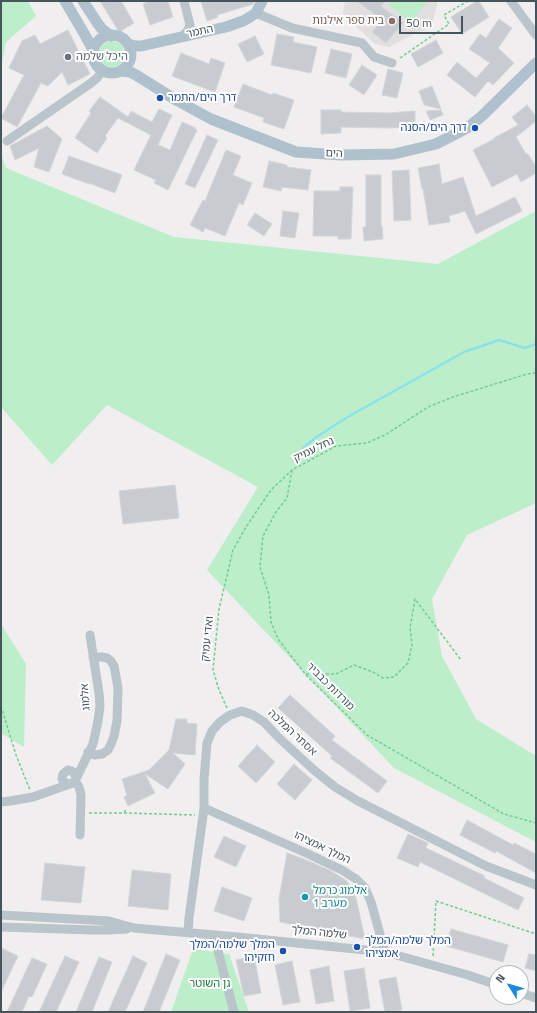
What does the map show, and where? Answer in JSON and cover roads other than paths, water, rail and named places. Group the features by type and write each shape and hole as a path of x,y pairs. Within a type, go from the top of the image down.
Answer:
{"main road":[{"path":"65,1 88,39 99,67 112,73 121,71 128,64 130,59 130,49 128,44 116,36 106,37 98,43 94,52"},
{"path":"83,1 98,24 110,36"},
{"path":"256,13 262,1"},
{"name":"התמר","path":"128,44 141,46 226,27 243,21 256,13"},
{"name":"הים","path":"121,71 130,72 136,75 176,100 211,119 296,152 341,155 394,154 436,144 467,128 482,116 536,63"}],"street":[{"path":"183,36 190,25 184,1"},
{"path":"511,1 536,35"},
{"path":"256,13 292,28 362,42 374,57 392,63"},
{"path":"7,141 91,83 103,70"},
{"name":"אלמוג","path":"1,802 33,797 73,781 93,744 100,706 90,634"},
{"path":"87,754 102,754 108,750 118,721 118,688 114,666 108,658 102,656 93,657"},
{"name":"אסתר המלכה","path":"203,812 207,743 212,731 220,722 230,715 242,711 253,715 264,722 315,771 335,787 358,801 486,866 536,885"},
{"name":"אלמוג","path":"44,793 65,772 87,754"},
{"path":"65,772 62,776 63,780 66,783 73,781 80,790 80,835"},
{"path":"188,932 203,812"},
{"name":"המלך אמציהו","path":"203,812 304,852 342,870 356,879 365,888 371,902 385,952"},
{"name":"שלמה המלך","path":"1,915 108,921 134,928"},
{"name":"שלמה המלך","path":"1,927 92,930 134,928 385,952 489,982"},
{"path":"218,935 218,951 234,1012"}],"waterway":[{"path":"303,448 315,438 346,418 464,352 499,340 525,348 536,344"}],"place":[{"name":"בית ספר אילנות","path":"392,21"},
{"name":"היכל שלמה","path":"68,57"},
{"name":"דרך הים/התמר","path":"160,98"},
{"name":"דרך הים/הסנה","path":"475,128"},
{"name":"אלמוג כרמל מערב 1","path":"305,897"},
{"name":"המלך שלמה/המלך אמציהו","path":"357,947"},
{"name":"המלך שלמה/המלך חזקיהו","path":"283,951"}],"park label":[{"name":"גן השוטר","path":"210,984"}]}
